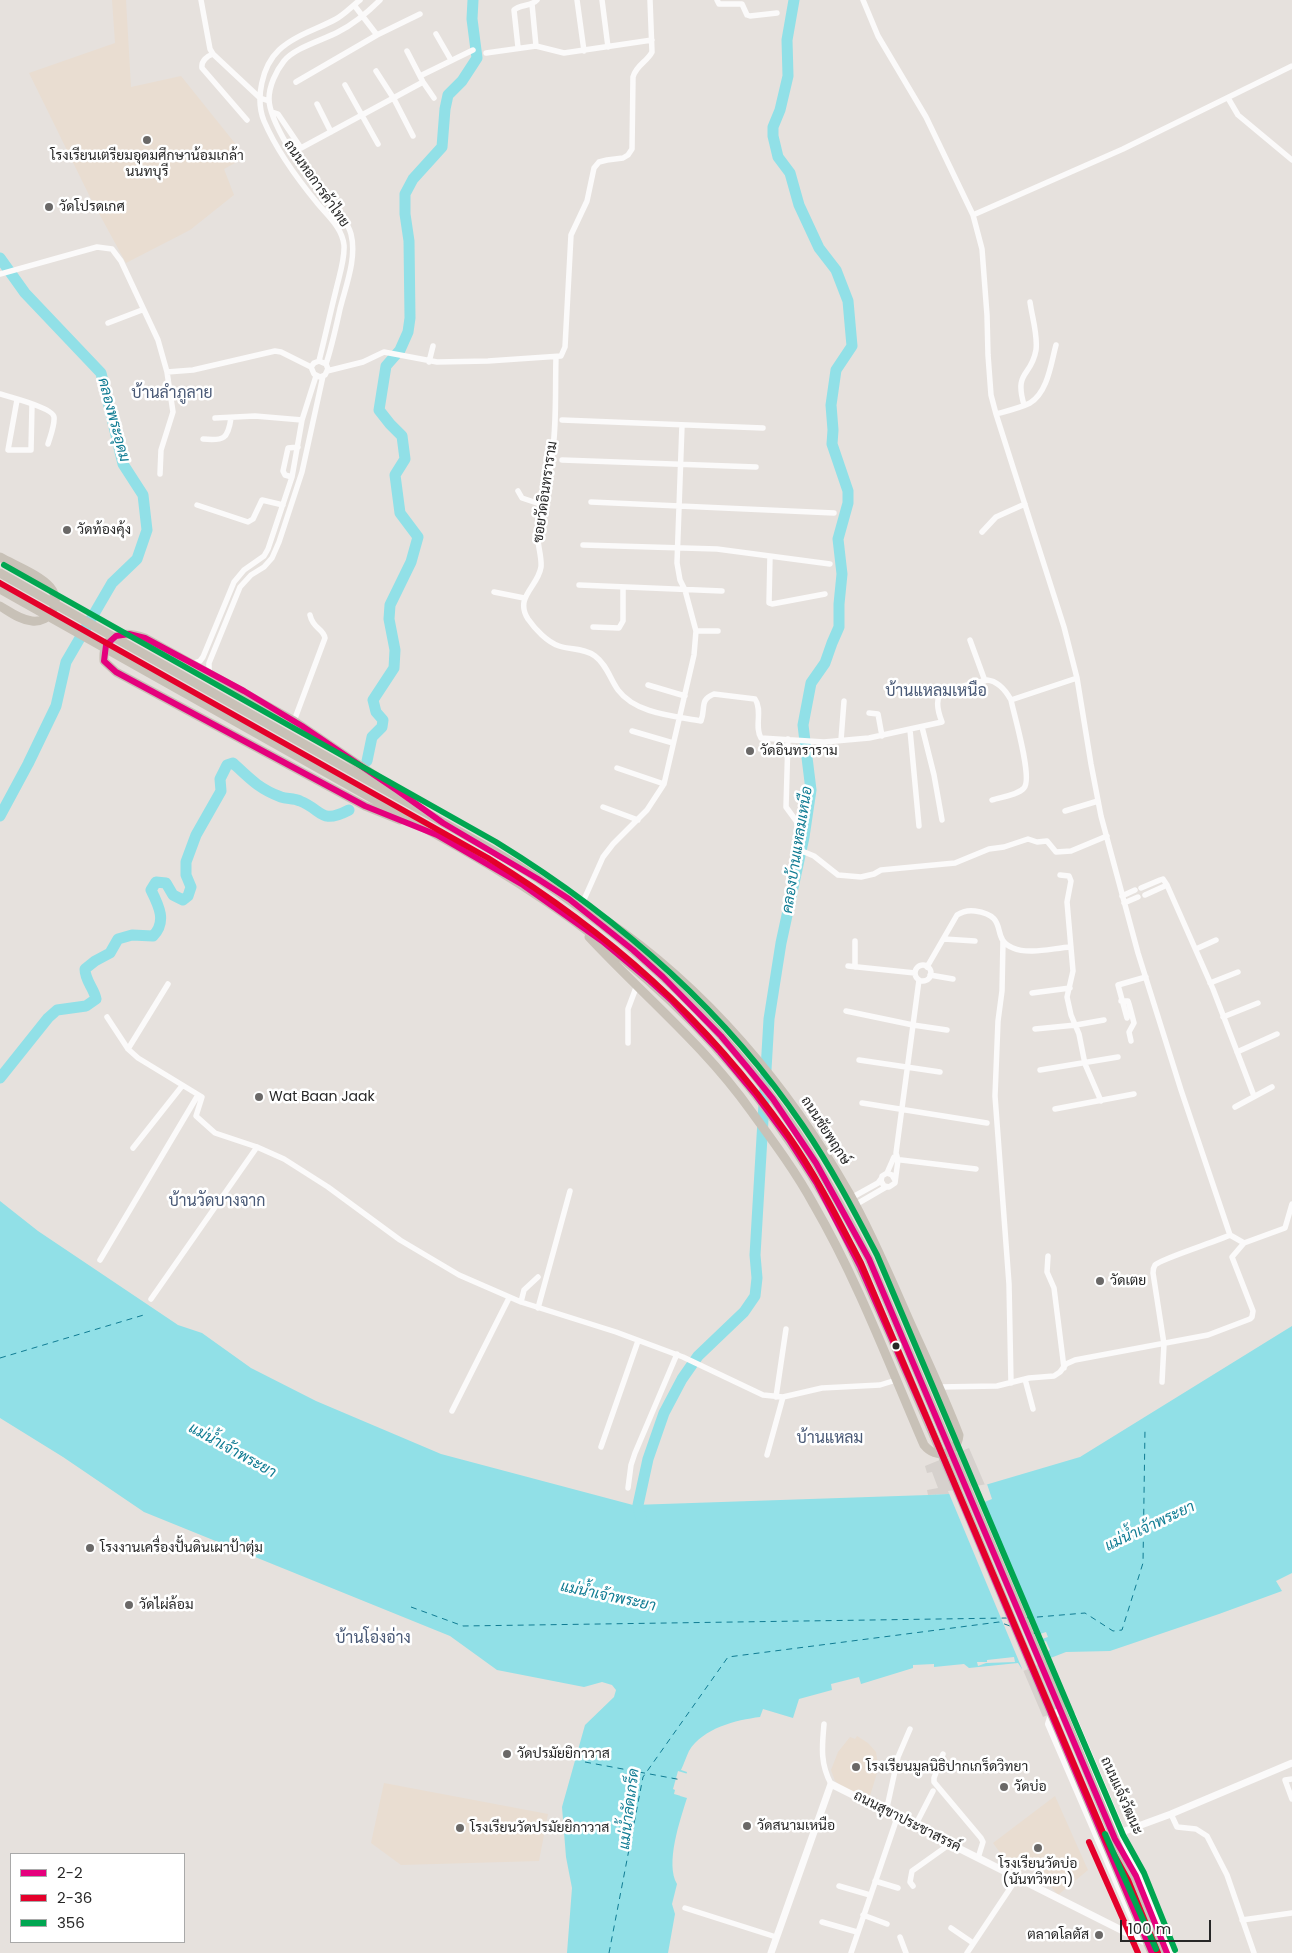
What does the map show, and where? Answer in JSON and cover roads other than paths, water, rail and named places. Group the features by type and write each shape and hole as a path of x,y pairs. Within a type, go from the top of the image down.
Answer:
{"main road":[{"path":"0,557 46,583 53,591 55,604 52,614 45,619 36,621 22,618 0,606"},
{"name":"ถนนชัยพฤกษ์","path":"0,573 518,865 567,897 652,966 697,1010 762,1086 795,1130 840,1202 869,1259 957,1463"},
{"path":"0,589 524,885 572,919 650,981 671,1000 720,1052 772,1116 804,1163 830,1207 860,1266 1152,1953"},
{"path":"437,835 365,806 116,672 104,661 104,651 108,642 113,637 122,634 133,634 145,638 294,721 444,823"},
{"name":"ถนนชัยพฤกษ์","path":"567,897 582,904 652,953 715,1013 757,1060 819,1143 853,1201 875,1244 939,1387 958,1435 958,1441 954,1449 946,1454 938,1454 932,1452 924,1445 846,1264 814,1204 754,1115 680,1028 572,919"},
{"path":"846,1264 842,1251 849,1237 860,1233 865,1234 875,1244"},
{"name":"ถนนแจ้งวัฒนะ","path":"957,1463 1162,1953"},
{"name":"ถนนแจ้งวัฒนะ","path":"1148,1953 1049,1724 1054,1714 1060,1711 1068,1712 1072,1716 1173,1953"},
{"path":"1074,1782 1081,1777 1095,1773"},
{"path":"1115,1839 1136,1876 1167,1953"},
{"path":"1143,1941 1165,1934"}],"street":[{"path":"201,0 210,49 213,54 260,98 269,101"},
{"name":"ถนนหอการค้าไทย","path":"319,361 344,256 342,235 282,153 264,120 260,98 270,62 279,50 293,40 337,18 360,0"},
{"name":"ถนนหอการค้าไทย","path":"212,676 209,671 209,663 240,587 251,575 264,567 272,558 279,542 302,472 352,257 352,244 346,223 316,188 292,152 273,118 269,101 276,72 286,59 363,17 380,0"},
{"path":"577,0 584,51"},
{"path":"602,0 608,47"},
{"path":"316,376 363,362 384,352 429,362 562,356 565,347 571,235 586,201 594,168 599,162 622,158 628,155 632,148 633,77 636,69 651,55 650,0"},
{"path":"717,0 719,4 723,5 742,4 747,15 750,16 777,13"},
{"path":"863,0 878,36 926,117 973,215 982,250 991,395 1064,627 1077,678 1098,801 1122,896 1181,1090 1230,1235 1244,1243"},
{"path":"518,47 514,10 534,2 536,46"},
{"path":"354,5 376,35"},
{"path":"296,82 376,35 420,14"},
{"path":"436,34 451,60"},
{"path":"486,53 518,47 536,46 564,53 652,40"},
{"path":"292,152 394,99 451,60 473,50"},
{"path":"407,51 434,98"},
{"path":"213,54 208,55 202,63 202,68 247,120"},
{"path":"973,215 1123,149 1292,66"},
{"path":"376,71 394,99 413,136"},
{"path":"345,85 378,144"},
{"path":"1228,98 1238,115 1292,160"},
{"path":"317,104 331,132"},
{"path":"272,112 278,114 301,148"},
{"path":"0,274 97,247 112,249 120,261 158,340 167,372 173,412 161,450 160,474"},
{"path":"1024,405 1020,391 1021,379 1032,362 1036,349 1030,302"},
{"path":"108,323 142,310"},
{"path":"429,362 433,346"},
{"path":"996,414 1031,402 1045,383 1056,346"},
{"path":"167,372 193,370 275,351 312,367"},
{"name":"ซอยวัดอินทราราม","path":"524,598 540,571 538,534 552,462 556,357"},
{"path":"316,376 312,372 314,363 319,361 326,364"},
{"path":"191,664 196,663 203,657 234,582 244,570 264,556 292,477 302,420 316,376"},
{"path":"0,394 50,410 54,418 48,444"},
{"path":"17,400 8,450 31,450 32,405"},
{"path":"215,418 255,416 302,420"},
{"path":"203,439 224,438 227,436 231,418"},
{"path":"562,420 763,428"},
{"path":"582,904 603,857 613,844 647,810 664,784 694,655 696,631 680,580 676,548 682,464 682,425"},
{"path":"292,477 284,475 282,471 288,448 298,447"},
{"path":"562,460 756,467"},
{"path":"518,491 522,498 543,505"},
{"path":"197,505 248,522 253,519 262,500 283,505"},
{"path":"591,502 834,513"},
{"path":"982,532 996,517 1025,504"},
{"path":"583,545 717,549 830,564"},
{"path":"770,556 769,603 826,594"},
{"path":"579,585 722,591"},
{"path":"593,627 619,628 622,626 623,587"},
{"path":"494,592 524,598 524,609 528,618 552,643 588,652 595,656 604,664 618,689 627,700 639,707 701,721 704,701 708,696 714,694 755,699 759,708 759,736 768,739 808,741 882,736 942,722 938,700 940,693 985,680 992,681 1011,700 1023,750 1027,782 1020,791 992,800"},
{"path":"222,609 230,612"},
{"path":"294,721 325,638 324,634 312,623 310,615"},
{"path":"696,631 718,631"},
{"path":"970,640 985,680"},
{"path":"1011,700 1077,678"},
{"path":"648,685 685,696"},
{"path":"841,740 844,701"},
{"path":"869,713 878,714 882,736"},
{"path":"922,727 934,775 942,820"},
{"path":"910,730 919,826"},
{"path":"632,731 673,743"},
{"path":"788,739 786,807 797,822 801,850 814,856 836,874 861,877 881,870 955,864 989,849 1004,847 1028,839 1037,842 1047,840 1058,852 1071,851 1107,836"},
{"path":"617,768 664,784"},
{"path":"1065,811 1098,801"},
{"path":"602,807 638,820"},
{"path":"1060,875 1069,876 1071,881 1067,902 1073,971 1068,997 1069,1005 1076,1025 1085,1064 1101,1101"},
{"path":"1122,896 1138,889 1165,882"},
{"path":"1124,903 1141,896 1165,882"},
{"path":"1165,882 1196,949 1254,1096"},
{"path":"927,967 957,915 963,911 992,915 997,921 1004,941 1008,946 1015,949 1026,951 1071,947"},
{"path":"944,938 975,941"},
{"path":"1196,949 1216,940"},
{"path":"853,1201 886,1187 891,1187 895,1180 896,1157 919,980 915,974 851,966 855,941"},
{"path":"1004,941 995,1096 1009,1284 1011,1383"},
{"path":"915,974 919,967 927,967"},
{"path":"927,967 930,970 930,975"},
{"path":"1210,983 1238,972"},
{"path":"930,975 953,980"},
{"path":"919,980 924,981 930,975"},
{"path":"1127,1018 1118,984 1146,977"},
{"path":"128,1049 168,984"},
{"path":"628,1043 628,1008 637,984"},
{"path":"1032,993 1070,988"},
{"path":"1122,1000 1128,1001 1134,1023 1129,1032 1131,1041"},
{"path":"1224,1017 1258,1003"},
{"path":"846,1010 913,1025 947,1030"},
{"path":"107,1017 128,1049 138,1058 202,1098 196,1116 209,1129 215,1133 257,1147 295,1165 400,1240 459,1275 510,1298 616,1332 680,1356 763,1395 780,1397 822,1388 880,1385 896,1380"},
{"path":"1035,1029 1104,1020"},
{"path":"1237,1052 1277,1034"},
{"path":"1040,1070 1118,1058"},
{"path":"859,1060 940,1072"},
{"path":"133,1148 182,1086"},
{"path":"1235,1107 1272,1087"},
{"path":"1055,1109 1134,1094"},
{"path":"100,1260 198,1095"},
{"path":"862,1103 987,1124"},
{"path":"151,1300 257,1147"},
{"path":"896,1157 976,1169"},
{"path":"853,1201 887,1174 896,1157"},
{"path":"887,1174 892,1175 895,1180"},
{"path":"881,1179 882,1184 886,1187"},
{"path":"538,1308 570,1190"},
{"path":"939,1387 993,1387 1025,1379 1054,1376 1074,1360 1208,1335 1233,1327 1252,1317 1253,1311 1232,1257 1244,1243 1285,1228 1288,1224 1292,1206"},
{"path":"1162,1382 1164,1344 1153,1273 1154,1268 1164,1259 1230,1235"},
{"path":"1048,1256 1047,1272 1054,1288 1064,1368"},
{"path":"521,1302 524,1290 538,1277"},
{"path":"452,1411 510,1298"},
{"path":"767,1455 780,1397 786,1329"},
{"path":"601,1447 638,1341"},
{"path":"628,1488 631,1464 638,1446 680,1356"},
{"path":"1025,1379 1033,1410"},
{"path":"771,1953 831,1784 824,1770 822,1745 824,1724"},
{"path":"886,1812 898,1757 910,1729"},
{"path":"944,1754 934,1782 981,1838 983,1842 978,1858"},
{"path":"1122,1832 1171,1814 1292,1763"},
{"path":"1280,1768 1292,1798"},
{"path":"1285,1780 1292,1779"},
{"name":"ถนนสุขาประชาสรรค์","path":"831,1784 1143,1941"},
{"path":"915,1826 933,1791"},
{"path":"1171,1814 1178,1827 1196,1829 1207,1836 1227,1875 1254,1953"},
{"path":"851,1953 897,1818"},
{"path":"913,1886 910,1882 912,1871 950,1844"},
{"path":"967,1953 1017,1878"},
{"path":"875,1881 898,1888"},
{"path":"839,1886 870,1895"},
{"path":"685,1908 776,1937"},
{"path":"1242,1920 1292,1913"},
{"path":"863,1915 886,1924"},
{"path":"822,1922 857,1932"},
{"path":"951,1928 973,1943"},
{"path":"900,1937 906,1953"}],"water":[{"path":"0,1201 38,1231 178,1325 202,1333 251,1368 316,1401 441,1454 633,1505 928,1495 948,1494 975,1488 1080,1457 1292,1326 1292,1573 1276,1581 1282,1591 1110,1651 1066,1652 1022,1669 1018,1663 969,1668 964,1664 934,1667 934,1664 913,1665 913,1668 861,1684 859,1677 831,1684 832,1690 799,1699 793,1718 763,1709 760,1717 741,1720 711,1731 695,1743 689,1751 681,1770 687,1772 680,1796 687,1798 673,1854 674,1875 677,1884 672,1904 675,1914 668,1953 567,1953 572,1888 566,1857 562,1807 585,1725 614,1697 616,1690 612,1685 602,1682 584,1687 497,1670 450,1636 144,1512 63,1457 0,1418"}],"waterway":[{"path":"367,761 372,737 382,727 383,720 376,712 373,700 394,668 395,650 389,619 390,605 411,562 418,537 400,513 395,475 405,459 402,436 379,410 386,366 400,350 408,332 410,318 409,241 405,214 405,194 413,179 442,147 448,95 462,81 477,58 472,19 473,0"},
{"name":"คลองบ้านแหลมเหนือ","path":"641,1519 638,1505 648,1459 664,1413 682,1379 698,1356 744,1312 755,1296 757,1278 755,1255 769,1019 781,943 804,837 811,790 803,725 811,683 825,663 839,627 842,574 838,539 848,503 848,491 832,444 831,405 836,370 852,346 848,301 836,270 819,248 799,205 790,173 778,157 773,136 773,127 780,110 788,76 787,40 794,0"},
{"name":"คลองพระอุดม","path":"0,258 25,293 101,373 123,464 143,495 147,530 137,559 112,583 66,662 56,706 0,816"},
{"path":"0,1078 48,1018 57,1010 86,1006 96,999 86,977 85,969 110,953 118,939 132,935 153,936 157,931 161,920 157,902 151,890 156,882 166,883 173,895 183,900 188,896 191,887 186,875 186,862 196,835 221,791 220,779 227,765 233,763 255,783 266,790 281,797 300,801 327,816 349,810"}],"place":[{"name":"โรงเรียนเตรียมอุดมศึกษาน้อมเกล้า นนทบุรี","path":"147,140"},
{"name":"วัดโปรดเกศ","path":"49,207"},
{"name":"วัดท้องคุ้ง","path":"67,530"},
{"name":"วัดอินทราราม","path":"750,751"},
{"name":"Wat Baan Jaak","path":"259,1097"},
{"name":"วัดเตย","path":"1100,1281"},
{"name":"โรงงานเครื่องปั้นดินเผาป้าตุ่ม","path":"90,1548"},
{"name":"วัดไผ่ล้อม","path":"129,1605"},
{"name":"วัดปรมัยยิกาวาส","path":"507,1754"},
{"name":"โรงเรียนมูลนิธิปากเกร็ดวิทยา","path":"856,1767"},
{"name":"วัดบ่อ","path":"1004,1787"},
{"name":"วัดสนามเหนือ","path":"747,1826"},
{"name":"โรงเรียนวัดปรมัยยิกาวาส","path":"460,1828"},
{"name":"โรงเรียนวัดบ่อ (นันทวิทยา)","path":"1038,1848"},
{"name":"ตลาดโลตัส","path":"1099,1935"}],"district":[{"name":"บ้านลำภูลาย","path":"172,394"},
{"name":"บ้านแหลมเหนือ","path":"936,692"},
{"name":"บ้านวัดบางจาก","path":"217,1202"},
{"name":"บ้านแหลม","path":"830,1439"},
{"name":"บ้านโอ่งอ่าง","path":"373,1639"}],"water label":[{"name":"แม่น้ำเจ้าพระยา","path":"232,1451"},
{"name":"แม่น้ำเจ้าพระยา","path":"1150,1527"},
{"name":"แม่น้ำเจ้าพระยา","path":"608,1597"},
{"name":"แม่น้ำลัดเกร็ด","path":"630,1809"}]}
